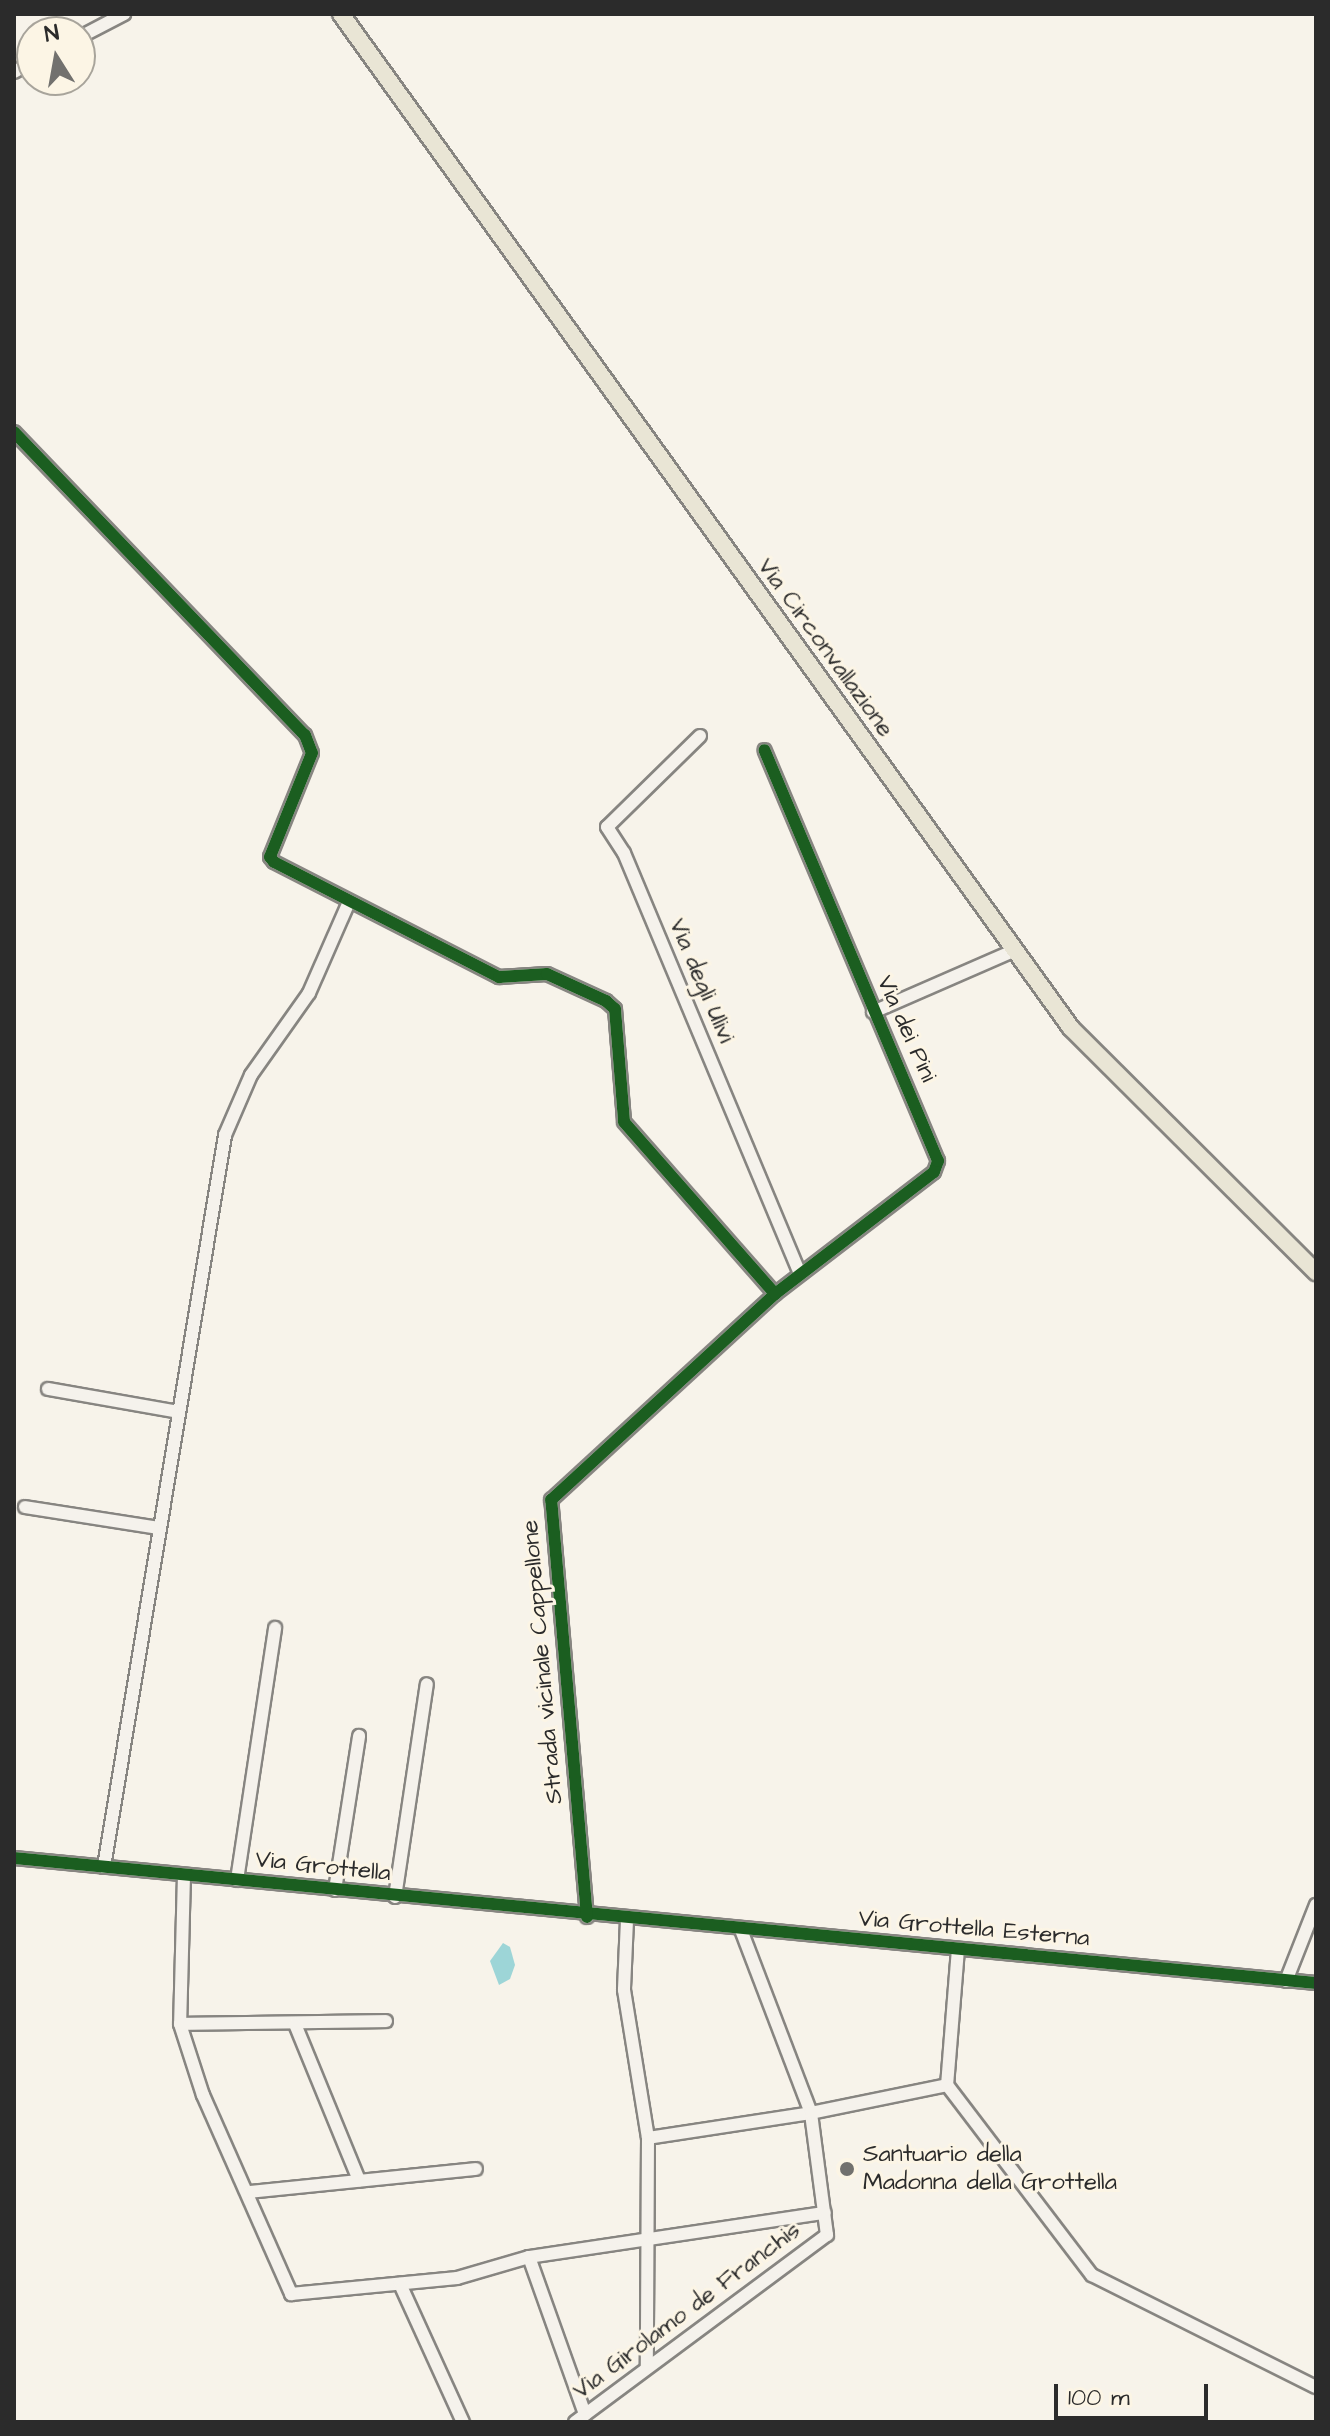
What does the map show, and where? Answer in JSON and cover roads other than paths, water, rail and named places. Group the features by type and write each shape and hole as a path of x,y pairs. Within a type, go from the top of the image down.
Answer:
{"main road":[{"name":"Via Circonvallazione","path":"341,14 1071,1028 1316,1272"}],"street":[{"path":"96,29 124,14"},
{"path":"14,432 305,735 312,753 270,857 349,902 499,977 547,974 615,1009 624,1122 775,1294"},
{"name":"Via degli Ulivi","path":"700,736 607,827 624,853 800,1274"},
{"name":"Via dei Pini","path":"764,750 938,1161 934,1172 800,1274"},
{"path":"104,1867 225,1135 251,1075 309,993 349,902"},
{"path":"873,1012 1013,951"},
{"name":"Strada vicinale Cappellone","path":"587,1917 551,1500 800,1274"},
{"path":"48,1389 178,1412"},
{"path":"25,1507 159,1528"},
{"path":"237,1880 275,1628"},
{"path":"395,1897 427,1684"},
{"path":"335,1890 359,1736"},
{"name":"Via Grottella","path":"14,1858 627,1920"},
{"path":"184,1875 180,2024 203,2095 249,2192 291,2294 457,2278 529,2257 825,2213 811,2113 741,1930"},
{"path":"1286,1981 1316,1905"},
{"path":"627,1920 624,1990 648,2138 647,2366"},
{"name":"Via Grottella Esterna","path":"627,1920 1316,1983"},
{"path":"958,1949 947,2085 1092,2275 1316,2387"},
{"path":"180,2024 386,2021"},
{"path":"295,2024 359,2180"},
{"path":"648,2138 811,2113 947,2085"},
{"path":"249,2192 476,2169"},
{"name":"Via Girolamo de Franchis","path":"580,2418 827,2235 825,2213"},
{"path":"529,2257 580,2418"},
{"path":"400,2284 463,2422"}],"water":[{"path":"503,1943 510,1947 515,1965 510,1979 499,1985 490,1961"}],"place":[{"name":"Santuario della Madonna della Grottella","path":"847,2169"}]}
